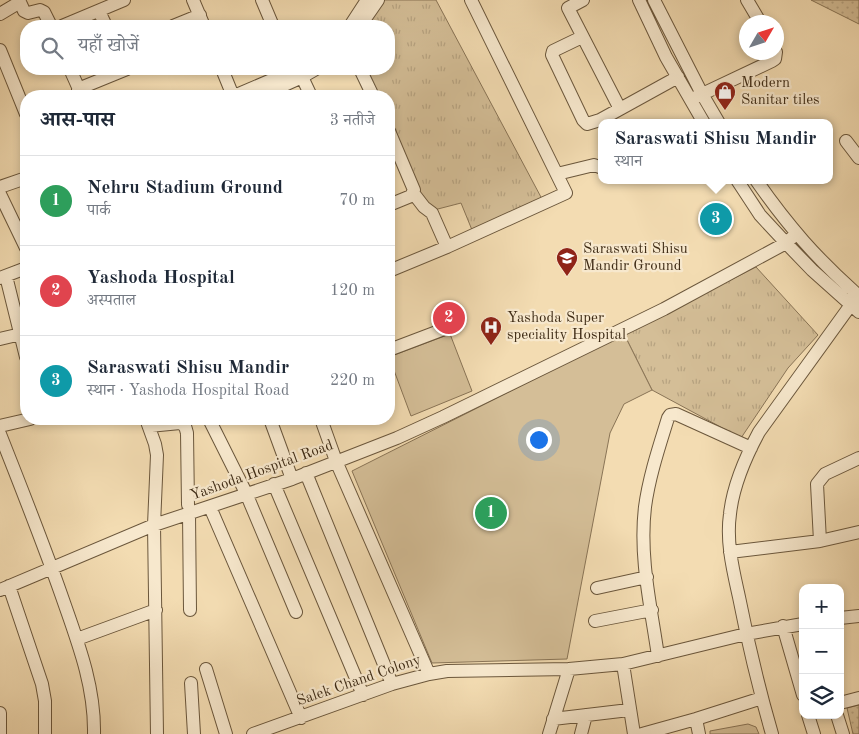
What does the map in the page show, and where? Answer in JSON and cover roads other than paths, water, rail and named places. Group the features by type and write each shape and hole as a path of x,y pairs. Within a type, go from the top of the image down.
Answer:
{"street":[{"path":"77,20 124,0"},
{"path":"193,0 202,20"},
{"path":"262,0 270,20"},
{"path":"354,20 365,5 378,0"},
{"path":"395,268 447,247 566,193 471,0"},
{"path":"583,0 566,4 620,109"},
{"path":"639,0 678,78 715,119"},
{"path":"654,0 696,97 703,119"},
{"path":"0,14 19,1 24,11 28,13 42,5 48,20"},
{"path":"748,1 756,15"},
{"path":"361,20 365,5"},
{"path":"99,11 103,20"},
{"path":"582,37 553,51 552,55 583,120 587,124 598,120"},
{"path":"0,50 20,99"},
{"path":"696,97 774,60"},
{"path":"72,75 79,90"},
{"path":"86,90 113,75"},
{"path":"225,75 231,90"},
{"path":"250,90 288,75"},
{"path":"269,90 292,75"},
{"path":"298,75 307,90"},
{"path":"363,75 370,90"},
{"path":"601,119 678,78"},
{"path":"846,141 859,158"},
{"path":"395,149 413,186 414,194 424,207 432,213 447,247"},
{"path":"557,174 594,165 598,166"},
{"path":"0,178 20,171"},
{"path":"0,187 20,180"},
{"path":"740,184 760,215 786,244 857,302"},
{"path":"759,184 796,234 857,302"},
{"path":"0,194 20,236"},
{"path":"395,202 414,194"},
{"name":"Yashoda Hospital Road","path":"5,588 188,510 210,507 246,493 292,479 397,438 664,309 786,244 796,234"},
{"path":"20,270 3,277 20,331"},
{"path":"772,734 746,634 730,552 729,516 733,493 750,448 759,432 857,302"},
{"path":"395,348 447,328"},
{"path":"0,339 20,334"},
{"path":"658,656 647,577 644,533 645,507 655,461 670,415 676,414 750,448"},
{"path":"0,426 20,421"},
{"path":"149,425 157,455 154,525 157,734"},
{"path":"183,425 187,434 190,610"},
{"path":"212,425 246,493 296,612"},
{"path":"272,425 292,479"},
{"path":"323,425 336,461 429,674"},
{"path":"0,434 52,568 77,639 93,699 94,734"},
{"path":"820,540 818,484 825,474 859,458"},
{"path":"306,473 392,684"},
{"path":"274,484 363,695"},
{"path":"210,507 301,718"},
{"path":"730,552 820,540 859,532"},
{"path":"597,588 647,577"},
{"path":"5,588 42,684 45,734"},
{"path":"77,639 156,610"},
{"path":"596,621 652,610"},
{"path":"844,618 859,616"},
{"name":"Salek Chand Colony","path":"253,734 392,684 429,674 569,669 623,664 746,634 799,624"},
{"path":"783,626 799,681"},
{"path":"623,664 634,734"},
{"path":"206,668 226,734"},
{"path":"549,734 569,669"},
{"path":"191,682 194,734"},
{"path":"642,734 762,698"},
{"path":"844,702 859,698"},
{"path":"553,719 629,710"},
{"path":"0,713 0,734"},
{"path":"581,734 586,715"},
{"path":"696,719 699,734"},
{"path":"809,719 814,734"},
{"path":"838,719 843,734"}],"place":[{"name":"Modern Sanitar tiles","path":"725,111"},
{"name":"Saraswati Shisu Mandir","path":"716,219"},
{"name":"Saraswati Shisu Mandir Ground","path":"567,277"},
{"name":"Yashoda Hospital","path":"449,318"},
{"name":"Yashoda Super speciality Hospital","path":"491,346"},
{"name":"Nehru Stadium Ground","path":"491,513"}]}
